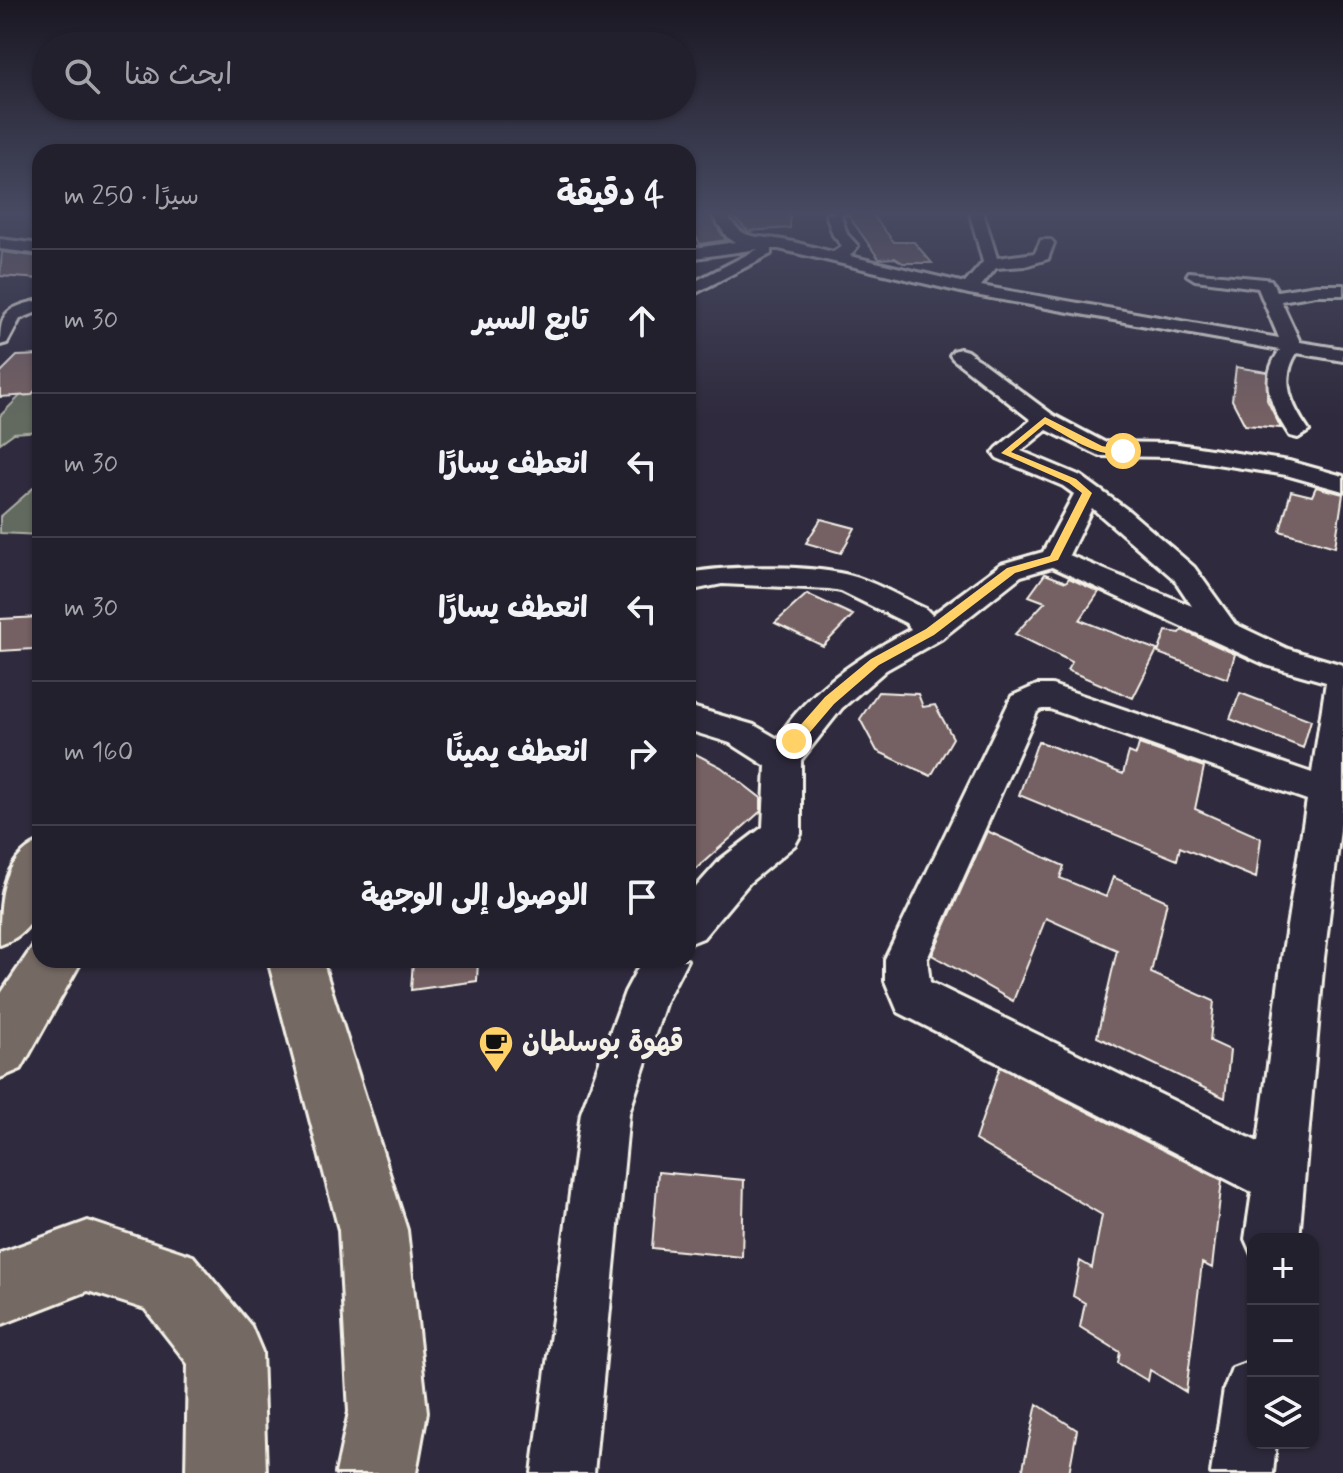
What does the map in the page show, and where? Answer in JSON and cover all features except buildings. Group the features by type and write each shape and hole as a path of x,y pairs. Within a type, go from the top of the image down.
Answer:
{"highway":[{"path":"0,896 32,870"},
{"path":"0,921 32,875"},
{"path":"0,1048 50,968"},
{"path":"297,968 373,1230 388,1412 376,1473"},
{"path":"0,1289 88,1256 168,1281 225,1352 226,1473"}],"street":[{"path":"936,281 1343,355"},
{"path":"969,289 976,281"},
{"path":"1257,281 1272,297 1292,346"},
{"path":"1272,297 1299,294 1331,281"},
{"path":"1322,287 1343,290"},
{"path":"1,337 13,315 32,308"},
{"path":"1292,346 1281,358 1276,378 1282,409 1298,431"},
{"path":"960,355 1045,420 1100,449 1172,450 1289,468 1343,484"},
{"path":"1045,420 1005,453 1072,481 1087,493 1184,573 1224,631"},
{"path":"1054,558 1087,493"},
{"path":"696,916 735,871 782,834 784,760 794,741 830,700 875,662 930,632 1011,570 1054,558 1277,657 1343,677 1303,958 1273,1233"},
{"path":"696,580 722,575 829,580 849,584 916,616 930,632"},
{"path":"1280,1179 914,997 907,981 906,959 1024,704 1037,697 1052,697 1328,793"},
{"path":"696,720 742,734 784,760"},
{"path":"563,1473 605,1113 647,992 661,968"},
{"path":"1242,1473 1247,1435"}],"green space":[{"path":"32,384 32,432 14,433 0,443 0,416"},
{"path":"32,489 32,535 0,533 0,517"}],"place":[{"name":"قهوة بوسلطان","path":"496,1074"}],"route":[{"path":"794,741 830,700 875,662 930,632 1011,570 1054,558 1087,493 1072,481 1005,453 1045,420 1100,449 1123,451"}]}
